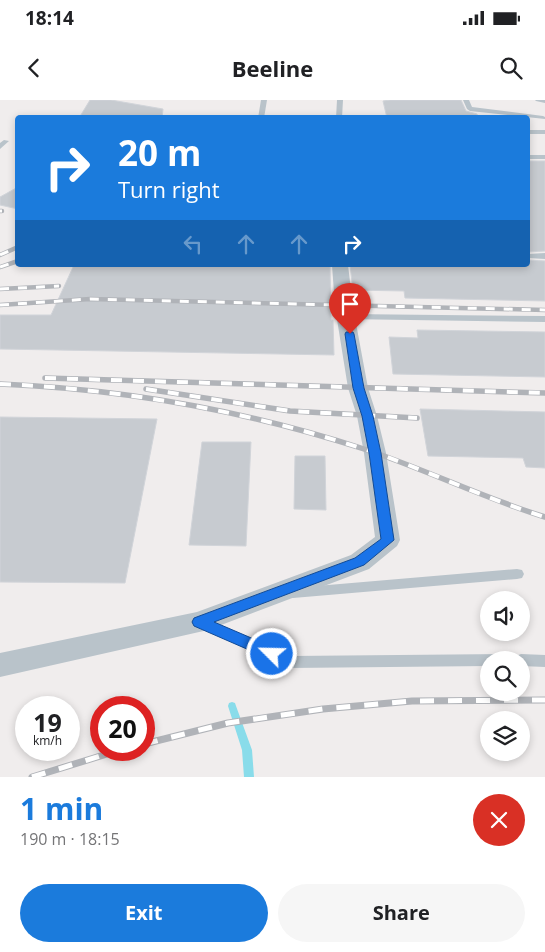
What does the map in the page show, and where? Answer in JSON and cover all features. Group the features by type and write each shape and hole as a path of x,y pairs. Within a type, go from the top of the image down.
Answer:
{"street":[{"path":"0,665 199,622 360,562 388,540 375,453 367,416 358,388 340,267"}],"lane":[{"path":"262,115 264,100"},
{"path":"339,115 340,100"},
{"path":"466,100 470,109 519,115"},
{"path":"538,100 545,100"},
{"path":"530,116 543,118"},
{"path":"530,132 545,132"},
{"path":"0,147 6,141"},
{"path":"530,157 545,157"},
{"path":"530,256 545,256"},
{"path":"347,317 545,319"},
{"path":"277,594 517,574"},
{"path":"199,622 290,662 480,660"},
{"path":"530,660 545,661"}],"building":[{"path":"90,100 111,100 163,109 162,115 81,115"},
{"path":"461,100 466,111 477,115 386,115 383,101"},
{"path":"530,161 545,161 545,251 530,252"},
{"path":"15,189 15,208 0,205 0,197"},
{"path":"530,260 545,261 545,301 405,298 404,291 353,290 350,267 530,267"},
{"path":"73,267 330,267 334,355 0,349 0,315 51,315"},
{"path":"417,330 545,332 545,377 393,374 389,337 418,338"},
{"path":"420,409 545,412 545,468 526,467 523,458 428,456"},
{"path":"0,417 157,419 125,583 0,582"},
{"path":"202,442 251,442 246,546 189,545"},
{"path":"295,456 325,456 326,510 294,509"}],"waterway":[{"path":"232,706 247,750 249,777"}],"railway":[{"path":"0,255 15,248"},
{"path":"0,267 15,262"},
{"path":"0,289 59,286"},
{"path":"0,305 90,299 545,310"},
{"path":"45,378 545,393"},
{"path":"0,384 92,391 184,404 230,413 364,449 545,517"},
{"path":"146,389 290,411 417,418"},
{"path":"155,741 228,723 323,709 412,701 545,700"},
{"path":"32,777 90,759"}],"route":[{"path":"272,654 199,622 360,562 388,540 375,453 367,416 358,388 350,334"}]}
